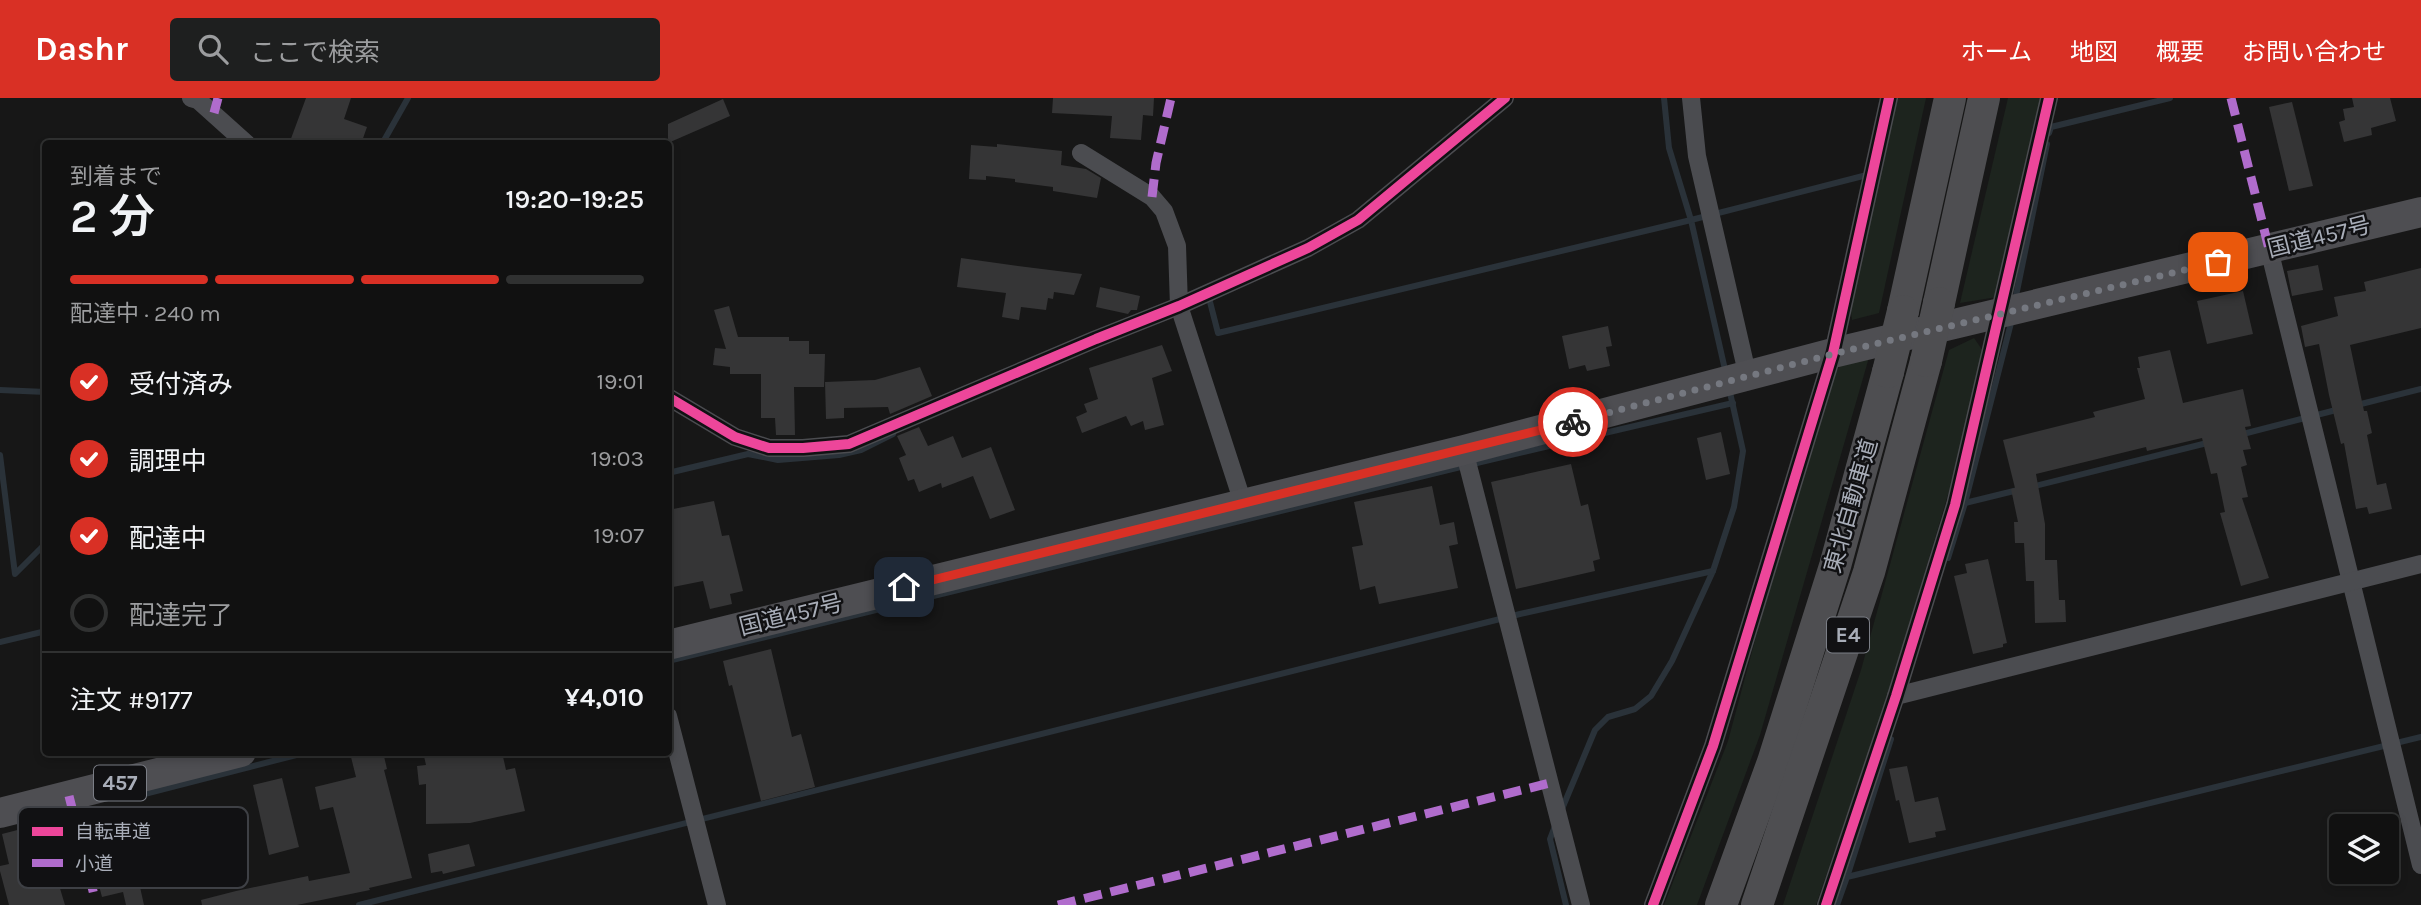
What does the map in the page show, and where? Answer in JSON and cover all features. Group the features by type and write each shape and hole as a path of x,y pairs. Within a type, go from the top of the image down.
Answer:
{"highway":[{"name":"東北自動車道","path":"1721,905 1773,762 1835,566 1903,311 1950,98"},
{"name":"東北自動車道","path":"1757,905 1869,572 1926,360 1984,98"},
{"name":"国道457号","path":"672,644 1464,450 1833,354 2421,212"},
{"name":"457","path":"24,807 224,756"},
{"name":"457","path":"0,813 18,808"}],"street":[{"path":"191,98 198,100 243,140"},
{"path":"672,399 735,437 769,448 849,444 1179,306 1308,248 1358,220 1505,98"},
{"path":"1690,98 1697,156 1748,377"},
{"path":"1653,905 1713,746 1833,354 1889,98"},
{"path":"1826,905 1896,696 1955,505 2049,98"},
{"path":"1081,153 1152,197 1164,211 1177,246 1179,306 1243,503"},
{"path":"2269,249 2421,865"},
{"path":"1464,450 1581,905"},
{"path":"1896,696 2421,564"},
{"path":"672,731 717,905"}],"shaded area":[{"path":"1895,98 1926,98 1879,313 1852,320 1850,305"},
{"path":"2008,98 2042,98 1997,297 1960,303"},
{"path":"1974,338 1985,354 1952,481 1887,699 1816,905 1783,905 1861,670 1949,350"},
{"path":"1870,354 1760,735 1697,905 1664,905 1728,741 1822,391 1840,366"}],"building":[{"path":"306,98 351,98 344,119 367,127 362,140 290,140"},
{"path":"1053,98 1154,98 1153,116 1143,115 1141,140 1110,138 1112,116 1052,113"},
{"path":"2352,98 2390,98 2396,121 2371,128 2372,135 2344,142 2339,122 2345,120 2343,109 2354,107"},
{"path":"723,99 730,116 672,141 668,140 668,124"},
{"path":"2292,102 2313,186 2289,191 2269,107"},
{"path":"997,144 1062,151 1061,165 1086,169 1101,178 1097,198 1053,191 1053,187 1015,182 1015,179 986,176 986,180 969,179 971,145 997,147"},
{"path":"961,258 1082,274 1074,295 1054,292 1053,299 1048,298 1046,310 1021,307 1019,320 1002,317 1006,293 957,287"},
{"path":"2318,265 2323,290 2292,296 2287,271"},
{"path":"2421,268 2421,328 2350,345 2364,411 2367,411 2372,433 2367,435 2377,485 2386,483 2392,509 2369,514 2367,507 2356,509 2344,443 2341,444 2319,344 2305,347 2301,326 2338,316 2334,297 2366,291 2364,282"},
{"path":"1100,287 1140,296 1137,310 1131,310 1128,314 1096,307"},
{"path":"2243,291 2253,334 2207,344 2197,301"},
{"path":"729,306 738,337 789,337 789,341 809,341 809,354 825,354 824,387 794,387 795,435 776,435 775,418 761,418 761,374 730,374 730,367 713,365 715,348 726,349 714,310"},
{"path":"1608,326 1612,346 1606,347 1610,366 1587,371 1585,365 1569,369 1562,336"},
{"path":"1162,345 1172,371 1152,378 1164,425 1145,430 1143,421 1131,426 1126,416 1082,433 1076,417 1087,412 1084,404 1098,399 1089,368"},
{"path":"2170,350 2183,403 2243,389 2251,426 2245,427 2251,449 2243,450 2247,465 2241,467 2248,497 2242,498 2269,578 2241,586 2220,513 2225,512 2217,473 2211,474 2202,438 2147,451 2146,447 2036,474 2045,524 2045,560 2057,560 2059,600 2065,600 2066,622 2035,623 2034,581 2026,581 2024,543 2015,543 2014,522 2018,522 2011,489 2015,488 2003,440 2095,417 2093,412 2145,399 2137,368 2140,368 2138,357"},
{"path":"920,367 932,396 890,414 888,407 844,408 844,418 826,419 825,382 875,380"},
{"path":"919,427 928,446 953,436 962,458 991,447 1015,510 990,519 973,476 942,488 941,483 919,492 914,479 908,481 899,458 906,455 897,436"},
{"path":"1721,432 1730,474 1706,480 1697,438"},
{"path":"1571,464 1581,506 1588,504 1600,559 1593,561 1595,571 1516,589 1491,482"},
{"path":"1432,486 1440,525 1454,522 1458,544 1449,546 1458,588 1379,604 1375,586 1360,590 1352,547 1363,545 1354,502"},
{"path":"714,501 722,536 729,535 743,591 730,594 732,604 710,609 703,581 672,587 672,509"},
{"path":"1988,559 2007,643 2003,644 2003,647 1973,654 1954,576 1967,573 1965,564"},
{"path":"771,649 792,737 801,734 815,787 761,801 732,685 729,686 723,661"},
{"path":"384,756 387,769 384,770 412,878 297,905 202,905 201,900 236,891 308,876 309,881 350,873 333,807 320,810 315,787 356,777 351,757"},
{"path":"424,756 503,756 506,770 515,768 525,811 470,823 426,824 426,784 419,785 417,766 426,765"},
{"path":"1907,766 1915,802 1938,797 1946,830 1935,832 1936,837 1909,843 1889,769"},
{"path":"282,778 299,847 269,855 253,785"},
{"path":"18,830 18,888 60,888 65,905 9,905 0,871 0,866 9,864 2,834"},
{"path":"469,844 475,866 443,874 442,871 431,873 428,854"},
{"path":"100,888 140,888 144,905 126,905 123,892 102,897"}],"waterway":[{"path":"384,140 408,98"},
{"path":"1664,98 1669,148 1691,220 1726,374"},
{"path":"2049,133 2051,127 2170,98"},
{"path":"2015,301 2047,144"},
{"path":"1205,300 1209,298 1218,333 1863,176"},
{"path":"1948,558 1965,503 2012,319"},
{"path":"1562,809 1595,730 1608,717 1635,709 1651,696 1672,661 1713,571 1734,507 1743,451 1729,388"},
{"path":"2357,405 2421,389"},
{"path":"0,390 42,392"},
{"path":"672,660 1733,403"},
{"path":"2239,435 2340,409"},
{"path":"672,472 748,454 778,460 839,455 861,450 893,434"},
{"path":"2031,487 2211,442"},
{"path":"0,455 15,574 42,547"},
{"path":"1965,503 2018,490"},
{"path":"359,905 1520,614 1713,571"},
{"path":"0,642 42,632"},
{"path":"1837,905 1847,877 2421,737"},
{"path":"1847,877 1891,739"},
{"path":"129,798 292,756"},
{"path":"1555,826 1550,839 1566,905"}],"marked path":[{"path":"214,113 218,98"},
{"path":"1152,197 1156,163 1171,98"},
{"path":"2231,98 2269,249"},
{"path":"1058,905 1550,783"},
{"path":"69,796 72,807"},
{"path":"92,888 94,895"}],"cycle path":[{"path":"672,399 735,437 769,448 849,444 1179,306 1308,248 1358,220 1505,98"},
{"path":"1653,905 1713,746 1833,353 1889,98"},
{"path":"1826,905 1896,696 1955,505 2049,98"}],"way so far":[{"path":"1573,422 1833,354 2218,262"}],"route":[{"path":"904,587 1573,422"}]}
